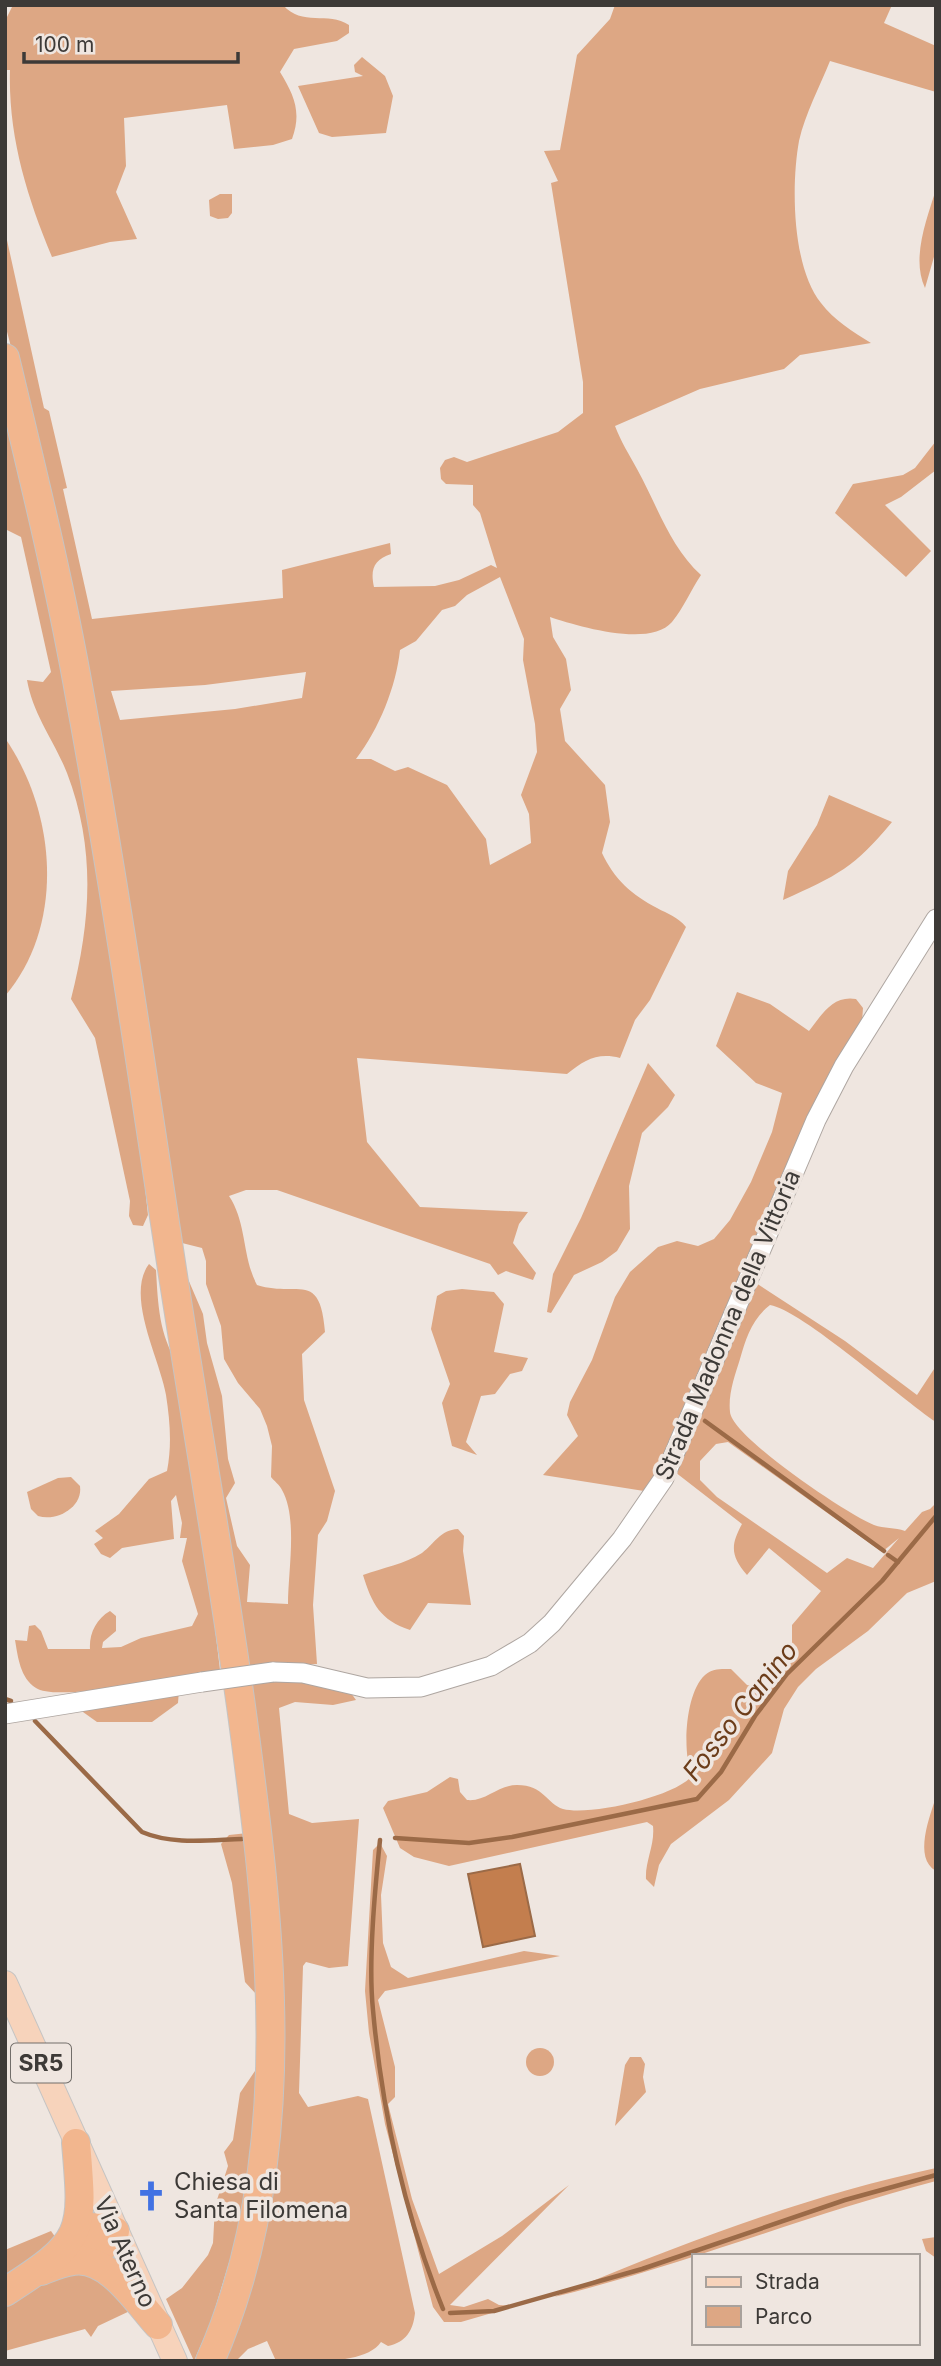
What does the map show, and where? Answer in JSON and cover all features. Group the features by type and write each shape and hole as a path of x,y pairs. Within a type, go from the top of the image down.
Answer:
{"highway":[{"path":"5,358 57,577 85,724 233,1649 257,1827 270,2004 265,2141 252,2227 213,2355"},
{"path":"75,2247 82,2208 76,2143"},
{"path":"5,2292 75,2247 92,2227 115,2231"},
{"path":"75,2247 110,2274 158,2325"}],"main road":[{"name":"SR5","path":"5,1983 76,2143"},
{"name":"Via Aterno","path":"76,2143 174,2361"}],"street":[{"name":"Strada Madonna della Vittoria","path":"5,1714 273,1672 303,1673 367,1688 421,1687 491,1666 530,1643 552,1623 622,1539 664,1478 816,1120 844,1066 936,919"}],"green space":[{"path":"13,5 283,5 298,15 341,21 349,25 349,33 337,41 294,49 280,72 295,104 296,120 292,139 273,145 234,149 227,105 124,118 126,166 116,192 137,239 110,242 52,257 27,189 12,119 10,70 5,70 5,21"},
{"path":"615,5 892,5 884,23 936,46 936,92 830,61 809,110 796,159 795,202 799,248 811,288 821,303 838,320 871,343 800,355 784,369 700,389 615,426 672,539 701,575 676,617 662,630 613,633 550,617 553,637 566,659 571,690 560,709 565,741 605,785 610,822 602,853 612,871 632,892 676,918 686,927 650,1000 635,1020 620,1058 592,1058 567,1074 357,1058 367,1142 420,1207 528,1212 519,1224 513,1243 536,1273 533,1280 506,1271 498,1275 490,1264 277,1190 246,1190 229,1196 239,1217 249,1263 257,1285 304,1290 312,1293 318,1300 325,1332 302,1354 304,1400 335,1491 327,1521 318,1535 313,1605 317,1664 243,1666 185,1272 203,1314 207,1343 222,1396 228,1459 235,1483 226,1498 237,1546 250,1565 247,1602 288,1604 290,1515 280,1486 271,1477 272,1446 260,1409 238,1383 224,1359 221,1326 206,1284 206,1261 202,1248 182,1243 26,404 5,324 5,231 44,408 49,411 67,488 63,489 92,619 283,598 282,570 390,543 391,554 375,566 374,587 435,586 459,580 491,565 497,568 480,513 473,505 473,485 446,484 441,479 440,468 445,460 454,457 467,462 558,432 583,413 583,382 551,183 558,181 544,151 560,150 577,55 610,19","holes":["500,577 524,639 523,660 535,724 537,752 521,795 529,814 531,843 490,865 486,839 447,785 408,767 395,771 371,759 356,759 372,735 385,707 395,678 400,650 416,641 442,610 455,606 467,595","306,672 302,698 235,709 120,720 111,691 205,685"]},
{"path":"362,57 385,76 393,96 386,133 332,137 319,133 298,86 363,76 355,72 354,65"},
{"path":"936,189 936,250 925,288 921,276 920,251"},
{"path":"220,194 232,194 232,213 228,218 210,216 209,200"},
{"path":"5,393 33,509 132,1065 148,1215 143,1226 133,1225 129,1216 130,1201 95,1038 71,999 86,913 83,829 67,773 39,716 27,680 43,682 51,672 21,537 5,529"},
{"path":"936,441 936,470 901,497 885,505 931,551 906,577 835,513 853,484 903,475 915,468"},
{"path":"5,738 22,767 35,799 47,868 45,902 38,936 25,967 5,996"},
{"path":"829,795 892,822 867,850 844,869 783,900 788,871 817,825"},
{"path":"737,992 770,1004 809,1031 829,1007 841,1000 856,999 863,1008 862,1022 656,1477 644,1491 543,1475 578,1436 567,1415 570,1402 592,1360 615,1297 630,1272 658,1247 677,1241 698,1246 714,1239 730,1220 751,1182 772,1132 782,1093 756,1083 716,1046"},
{"path":"648,1063 675,1095 668,1107 642,1133 629,1186 630,1229 617,1251 602,1262 574,1275 551,1313 547,1312 553,1274 581,1218"},
{"path":"149,1264 156,1270 163,1330 178,1364 220,1670 95,1690 49,1692 31,1684 21,1667 15,1640 27,1641 29,1626 35,1625 41,1631 48,1649 90,1649 94,1627 110,1611 116,1616 116,1631 103,1642 102,1648 121,1647 141,1638 192,1626 198,1614 182,1561 187,1538 180,1538 182,1523 176,1495 171,1501 174,1539 122,1548 110,1558 101,1554 94,1544 103,1538 95,1531 119,1514 149,1479 167,1471 170,1452 169,1414 163,1380 142,1310 143,1277"},
{"path":"756,1283 845,1341 917,1395 936,1366 936,1422 805,1322 770,1305 759,1316 747,1336 732,1385 730,1412 736,1424 770,1456 841,1507 874,1525 905,1531 922,1512 936,1503 936,1581 907,1593 868,1631 816,1669 798,1687 784,1709 772,1753 729,1800 671,1844 659,1865 654,1887 646,1879 653,1833 653,1826 647,1822 449,1866 414,1857 400,1848 383,1808 388,1801 427,1792 450,1777 458,1779 460,1792 467,1800 517,1785 539,1791 558,1807 576,1810 631,1803 682,1784 692,1776 686,1739 689,1709 698,1684 705,1675 714,1670 731,1669 747,1685 756,1687 778,1669 792,1652 792,1625 821,1591 769,1548 747,1575 734,1551 735,1539 742,1524 675,1472","holes":["728,1442 882,1552 899,1538 873,1568 847,1558 827,1573 717,1497 700,1480 700,1461 716,1444"]},
{"path":"462,1289 494,1292 504,1304 494,1352 528,1358 522,1371 510,1374 495,1394 481,1396 466,1442 477,1455 452,1446 442,1403 450,1384 431,1329 437,1296 446,1291"},
{"path":"71,1477 80,1486 80,1494 67,1511 53,1517 45,1517 38,1516 31,1509 27,1492 58,1478"},
{"path":"458,1529 464,1536 463,1551 471,1605 428,1603 410,1630 384,1616 374,1603 363,1575 415,1557 442,1534"},
{"path":"285,1677 348,1689 356,1700 333,1705 295,1702 279,1708 289,1814 312,1823 359,1819 348,1966 329,1968 306,1962 303,1966 299,2093 308,2107 358,2096 368,2099 415,2313 410,2330 400,2342 388,2346 381,2342 373,2350 348,2359 276,2361 267,2341 248,2349 236,2361 218,2361 263,2198 246,1681"},
{"path":"179,1690 178,1703 152,1722 97,1722 83,1712 84,1705"},
{"path":"936,1797 936,1871 925,1857 924,1847 927,1825"},
{"path":"248,1833 256,1994 245,1982 232,1883 221,1844 229,1835"},
{"path":"380,1843 387,1856 381,1895 383,1943 391,1967 408,1978 524,1951 560,1956 385,1991 378,2000 395,2067 395,2097 388,2104 412,2199 439,2274 502,2236 569,2185 450,2305 464,2307 488,2299 499,2305 516,2306 461,2322 444,2322 433,2307 385,2124 369,2033 365,1991 373,1850"},
{"path":"540,2048 550,2052 554,2062 550,2072 540,2076 530,2072 526,2062 530,2052"},
{"path":"630,2057 641,2057 645,2064 643,2077 646,2092 615,2126 625,2065"},
{"path":"259,2065 255,2145 235,2243 211,2322 194,2361 166,2299 182,2288 208,2255 213,2243 215,2206 228,2166 224,2152 233,2140 240,2093"},
{"path":"936,2168 936,2181 554,2297 742,2224 887,2179"},
{"path":"51,2231 58,2241 5,2275 5,2250"},
{"path":"936,2237 936,2258 926,2251 922,2239"},
{"path":"81,2266 134,2309 98,2326 91,2337 85,2329 5,2351 5,2301"}],"shaded area":[{"path":"520,1864 535,1936 483,1947 468,1874"}],"waterway":[{"path":"705,1421 884,1551"},
{"name":"Fosso Canino","path":"395,1838 469,1843 512,1837 697,1799 721,1772 755,1716 787,1674 882,1581 936,1516"},
{"path":"888,1555 898,1562"},
{"name":"Fosso Canino","path":"5,1699 11,1701"},
{"name":"Fosso Canino","path":"35,1721 142,1832 178,1840 242,1839"},
{"path":"380,1840 371,1970 382,2086 397,2162 417,2237 443,2309"},
{"path":"450,2313 494,2311 642,2269 845,2200 936,2175"}],"place":[{"name":"Chiesa di Santa Filomena","path":"151,2196"}]}
